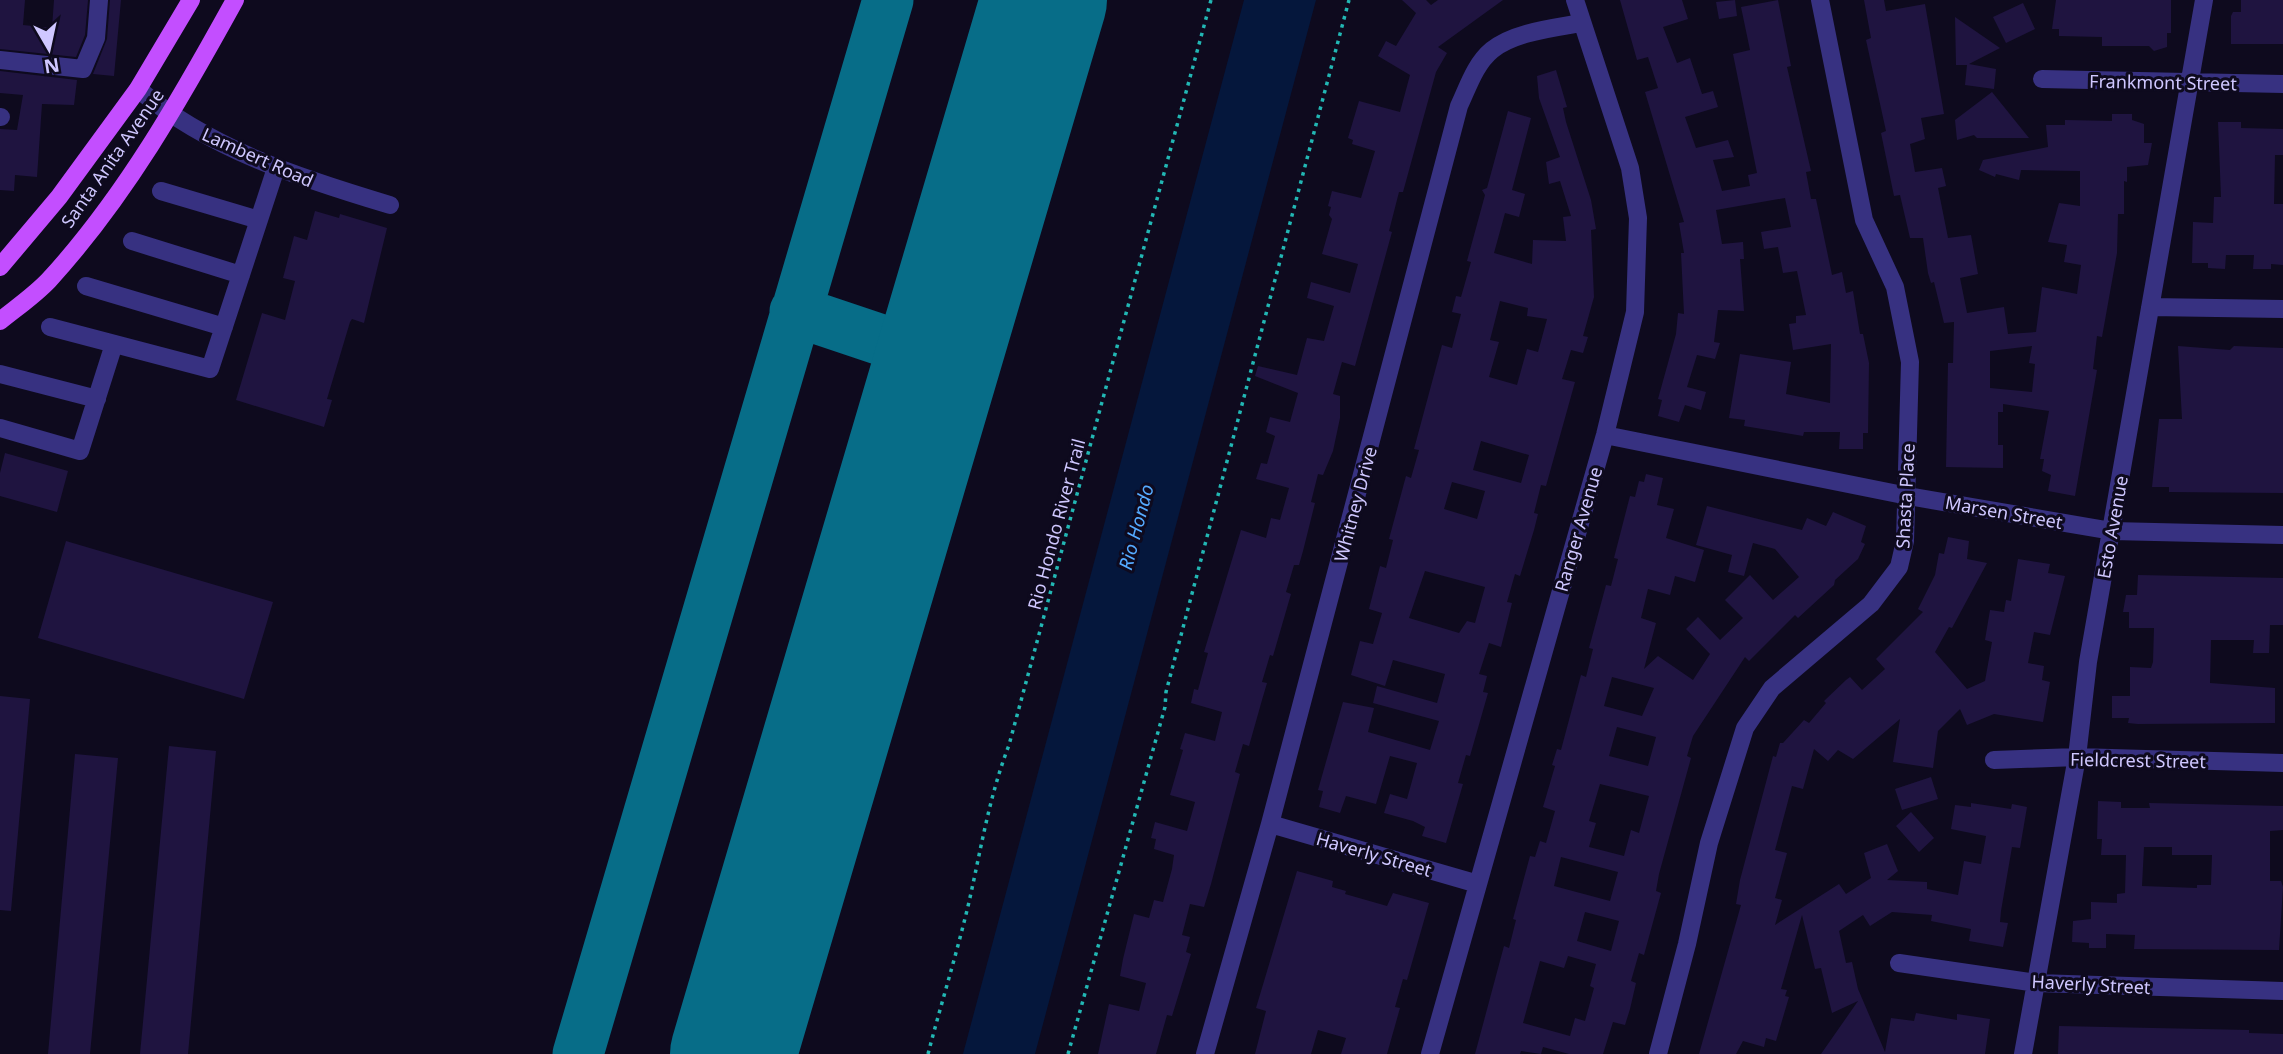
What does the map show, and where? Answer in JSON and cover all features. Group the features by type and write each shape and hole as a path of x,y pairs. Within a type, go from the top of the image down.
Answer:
{"main road":[{"name":"Santa Anita Avenue","path":"0,267 59,197 138,89 191,0"},
{"name":"Santa Anita Avenue","path":"0,321 56,271 100,218 170,116 234,0"}],"street":[{"path":"0,60 83,69 96,38 99,0"},
{"name":"Ranger Avenue","path":"1430,1054 1605,435 1635,312 1638,218 1630,168 1575,0"},
{"name":"Shasta Place","path":"1658,1054 1687,944 1709,843 1745,728 1772,688 1871,604 1899,567 1905,541 1910,362 1895,287 1864,220 1820,0"},
{"name":"Esto Avenue","path":"2023,1054 2077,757 2088,662 2204,0"},
{"name":"Whitney Drive","path":"1205,1054 1270,824 1459,106 1474,72 1493,49 1520,38 1581,23"},
{"name":"Frankmont Street","path":"2042,79 2283,84"},
{"name":"Lambert Road","path":"138,89 170,116 215,141 304,180 390,205"},
{"path":"50,327 210,369 276,168"},
{"path":"162,191 259,220"},
{"path":"132,241 241,275"},
{"path":"86,286 224,327"},
{"path":"2150,307 2283,309"},
{"path":"0,428 80,450 114,344"},
{"path":"0,374 97,399"},
{"name":"Marsen Street","path":"1605,435 1908,496 2112,531 2283,535"},
{"name":"Fieldcrest Street","path":"1994,760 2077,757 2283,763"},
{"name":"Haverly Street","path":"1270,824 1478,884"},
{"name":"Haverly Street","path":"1899,963 2038,983 2283,990"}],"path":[{"name":"Rio Hondo River Trail","path":"928,1054 966,913 979,843 1020,706 1211,0"},
{"path":"1068,1054 1165,707 1166,692 1349,0"}],"water":[{"name":"Rio Hondo","path":"1244,0 1316,0 1035,1054 963,1054"}],"building":[{"path":"0,0 25,0 23,25 52,28 54,0 88,0 85,35 76,57 0,49"},
{"path":"110,0 121,0 114,76 93,74 107,39"},
{"path":"1402,0 1426,0 1431,5 1438,0 1503,0 1438,47 1447,53 1436,72 1403,192 1399,192 1389,231 1392,232 1355,366 1342,362 1333,394 1340,396 1340,418 1333,451 1323,475 1318,474 1311,502 1315,503 1303,551 1299,565 1294,565 1286,592 1291,594 1273,656 1270,655 1262,682 1267,683 1249,746 1243,744 1235,772 1240,774 1211,884 1204,907 1190,904 1182,935 1190,937 1186,952 1191,954 1172,1016 1167,1015 1156,1054 1098,1054 1109,1004 1139,1011 1146,983 1120,976 1134,914 1149,918 1154,900 1163,902 1172,869 1174,855 1154,849 1156,839 1151,838 1155,822 1187,831 1195,802 1170,795 1185,733 1215,741 1222,712 1191,703 1194,689 1198,690 1208,653 1204,652 1241,530 1266,538 1271,518 1280,520 1289,488 1256,479 1261,463 1267,464 1275,436 1266,432 1270,417 1290,422 1298,393 1255,376 1258,366 1297,375 1307,338 1324,341 1334,306 1307,298 1311,282 1350,293 1358,264 1322,254 1332,219 1329,215 1331,207 1328,206 1332,191 1361,198 1375,151 1352,144 1353,140 1348,138 1359,101 1400,112 1410,75 1378,56 1386,41 1396,46 1416,13"},
{"path":"1620,0 1682,0 1688,19 1663,27 1677,63 1690,58 1702,94 1713,91 1718,107 1685,117 1696,148 1728,140 1734,157 1713,160 1722,191 1750,186 1748,175 1757,173 1733,54 1750,50 1741,7 1778,0 1791,66 1787,67 1811,171 1806,172 1811,199 1816,199 1832,275 1842,272 1846,293 1853,291 1860,334 1863,334 1869,363 1868,433 1863,433 1863,449 1839,449 1840,432 1804,432 1803,436 1744,426 1745,420 1729,418 1740,354 1791,362 1786,394 1830,403 1831,344 1793,350 1789,324 1796,323 1796,316 1806,315 1797,271 1783,273 1778,247 1764,249 1761,232 1791,227 1785,198 1716,210 1722,244 1743,242 1744,259 1740,259 1744,311 1718,310 1714,342 1720,343 1715,359 1697,355 1687,387 1706,392 1701,410 1685,405 1679,422 1658,416 1662,400 1658,399 1676,334 1678,313 1684,314 1681,253 1684,253 1679,223 1684,222 1645,92 1658,88 1648,57 1637,60"},
{"path":"1735,0 1737,16 1719,19 1716,2"},
{"path":"1864,0 1884,0 1886,11 1925,4 1944,114 1921,118 1925,139 1910,144 1915,172 1942,168 1946,186 1938,188 1948,238 1971,235 1978,274 1960,278 1967,313 2004,307 2008,334 2036,332 2042,287 2077,294 2081,265 2064,262 2067,245 2048,242 2059,203 2080,206 2080,171 2021,170 2019,180 1996,174 1995,177 1979,170 1983,160 2048,147 2046,125 2065,125 2065,120 2112,121 2112,114 2132,114 2132,120 2144,124 2144,143 2152,143 2148,165 2127,167 2127,182 2124,181 2124,214 2118,214 2117,253 2102,337 2097,336 2093,369 2097,370 2075,496 2048,491 2051,475 2042,471 2044,459 2040,459 2049,411 2003,404 2003,412 1998,412 1998,445 2003,445 2003,468 1946,467 1948,363 1953,363 1954,322 1944,323 1934,282 1931,283 1928,273 1923,238 1910,238 1900,195 1894,196 1881,133 1886,131 1866,40 1871,38","holes":["2032,346 2029,363 2035,364 2032,392 1990,388 1990,351"]},
{"path":"2056,0 2171,0 2171,33 2167,33 2167,47 2154,51 2149,46 2102,46 2102,37 2059,36 2059,29 2052,29"},
{"path":"2241,0 2283,0 2283,44 2231,44 2231,16 2233,12 2241,12"},
{"path":"2023,3 2035,29 2006,43 1993,17"},
{"path":"1955,17 2000,48 1969,64 1996,69 1994,89 1965,85 1967,65 1956,65"},
{"path":"1556,70 1567,107 1563,108 1566,122 1591,200 1596,229 1591,230 1594,297 1583,336 1588,337 1583,353 1571,350 1562,379 1575,382 1546,486 1541,485 1534,513 1538,514 1520,576 1515,574 1507,602 1512,603 1501,647 1489,643 1479,674 1487,676 1483,692 1488,693 1470,756 1466,755 1458,783 1463,784 1446,843 1422,836 1425,827 1413,821 1384,813 1390,794 1407,799 1417,763 1390,756 1376,804 1346,796 1340,813 1319,807 1323,791 1318,790 1343,702 1374,708 1368,732 1430,750 1439,721 1373,703 1377,686 1437,703 1445,674 1393,660 1385,686 1351,675 1360,641 1373,644 1382,613 1369,609 1380,566 1386,568 1393,540 1389,539 1406,476 1411,478 1419,450 1414,449 1442,345 1452,348 1461,314 1452,312 1456,296 1461,297 1471,262 1467,261 1485,195 1482,190 1487,188 1508,111 1531,118 1512,190 1525,194 1519,217 1505,213 1494,253 1532,264 1533,240 1566,241 1563,217 1571,216 1560,181 1549,184 1546,162 1560,157 1539,98 1537,76","holes":["1500,301 1528,308 1527,316 1547,319 1538,352 1527,349 1517,385 1489,377 1499,342 1490,340","1481,441 1529,455 1521,483 1473,470","1452,482 1485,491 1477,519 1444,509","1425,571 1485,587 1475,623 1467,621 1459,633 1409,618"]},
{"path":"0,71 77,80 74,105 42,104 37,177 15,175 14,191 0,190 0,129 17,130 23,95 0,93"},
{"path":"1992,92 2029,138 1977,138 1974,135 1957,140 1955,120"},
{"path":"2218,122 2241,122 2241,128 2283,129 2283,155 2275,155 2274,204 2283,204 2283,265 2271,264 2271,269 2253,269 2254,255 2226,255 2225,269 2208,268 2208,263 2192,263 2193,222 2213,223 2214,197 2221,197"},
{"path":"315,211 339,218 340,214 387,228 364,323 352,319 350,322 327,399 332,400 324,427 236,400 262,313 285,320 295,281 283,278 294,236 307,240"},
{"path":"2178,346 2230,350 2234,346 2283,348 2283,493 2169,492 2169,487 2152,487 2159,419 2182,419"},
{"path":"5,453 68,471 57,512 0,496 0,473"},
{"path":"1646,474 1663,478 1657,505 1674,509 1666,538 1704,550 1695,582 1675,576 1670,595 1648,589 1641,618 1656,623 1644,669 1658,656 1693,680 1710,654 1686,629 1698,617 1720,640 1743,618 1725,600 1750,575 1773,600 1799,577 1775,549 1753,543 1744,576 1728,572 1732,555 1696,545 1707,506 1802,530 1807,518 1826,526 1833,512 1866,526 1861,542 1865,544 1858,559 1835,580 1834,585 1798,618 1795,615 1749,661 1745,657 1693,736 1687,756 1691,758 1659,874 1656,891 1661,893 1644,955 1639,953 1631,981 1636,983 1630,1009 1625,1025 1613,1022 1603,1054 1569,1054 1543,1047 1541,1054 1521,1051 1520,1054 1475,1054 1504,946 1509,948 1516,920 1513,919 1530,856 1535,857 1540,841 1546,843 1555,811 1543,807 1555,766 1552,765 1557,749 1561,750 1581,675 1586,677 1593,649 1589,648 1606,585 1611,586 1618,559 1614,558 1630,496 1635,497 1639,481 1644,482","holes":["1612,677 1654,688 1642,716 1604,706","1617,727 1656,737 1648,766 1609,756","1600,784 1649,796 1639,833 1631,830 1624,856 1589,847 1596,823 1589,821","1561,857 1618,872 1610,901 1554,886","1585,912 1619,921 1611,951 1577,941","1568,956 1596,964 1590,986 1594,988 1585,1021 1575,1018 1570,1036 1523,1023 1540,961 1564,968"]},
{"path":"1948,537 1969,541 1967,559 1987,563 1952,628 1949,627 1935,652 1967,689 1985,681 1992,642 1985,640 1990,610 2004,612 2006,600 2011,601 2018,559 2050,564 2048,573 2065,576 2050,635 2034,632 2028,663 2044,666 2042,680 2050,682 2043,722 1994,714 1967,725 1960,709 1938,731 1933,768 1893,762 1900,719 1853,759 1838,750 1828,761 1814,749 1803,789 1792,786 1775,850 1787,853 1775,898 1782,900 1775,925 1839,884 1846,894 1871,878 1864,853 1887,844 1898,871 1887,880 1927,882 1927,889 1958,895 1964,861 1981,864 1986,836 1951,829 1955,805 1971,807 1971,803 2011,809 2012,804 2027,807 2020,848 2012,847 2001,911 2000,922 2008,923 2003,947 1969,941 1971,929 1931,921 1932,915 1892,912 1870,926 1863,915 1839,931 1846,963 1852,962 1858,989 1885,1052 1891,1018 1914,1021 1916,1013 1957,1020 1957,1014 1990,1019 1985,1054 1821,1054 1858,1001 1832,1013 1821,968 1815,969 1802,915 1781,989 1787,990 1785,996 1789,997 1776,1041 1766,1038 1764,1047 1743,1041 1736,1054 1699,1054 1741,905 1736,904 1740,880 1773,756 1776,757 1780,743 1804,720 1809,723 1826,703 1824,701 1846,680 1850,677 1862,690 1885,669 1876,659 1923,612 1918,609 1935,575 1939,553 1944,554"},
{"path":"66,541 273,602 244,699 38,638"},
{"path":"2138,575 2283,578 2283,625 2270,625 2269,653 2253,653 2254,640 2211,640 2210,683 2275,688 2275,723 2138,724 2128,723 2129,718 2112,718 2112,696 2130,696 2130,667 2151,668 2153,662 2154,628 2129,628 2129,612 2123,612 2126,595 2137,595"},
{"path":"0,696 30,699 11,911 0,910"},
{"path":"169,746 216,751 188,1054 140,1054"},
{"path":"75,754 118,758 90,1054 48,1054"},
{"path":"1931,777 1938,799 1902,810 1895,789"},
{"path":"2098,801 2121,802 2121,808 2150,808 2149,803 2283,806 2283,830 2270,831 2270,881 2281,881 2283,887 2279,950 2134,949 2135,935 2106,934 2106,948 2089,948 2089,943 2072,942 2073,921 2091,919 2091,902 2117,903 2117,894 2125,893 2126,855 2101,855 2102,839 2097,839","holes":["2144,847 2172,847 2172,855 2212,855 2211,885 2197,885 2197,888 2142,886"]},
{"path":"1911,812 1934,838 1919,852 1896,826"},
{"path":"1297,871 1333,881 1332,887 1346,891 1345,894 1387,906 1393,893 1429,903 1407,980 1403,979 1395,1007 1400,1008 1387,1054 1341,1054 1346,1038 1318,1030 1311,1054 1255,1054 1266,1011 1256,1008"},
{"path":"2059,1026 2249,1030 2249,1033 2283,1034 2283,1054 2058,1054"}],"taxiway":[{"path":"578,1054 888,0"},
{"path":"795,311 938,359"}],"runway":[{"path":"733,1054 1044,0"}]}
